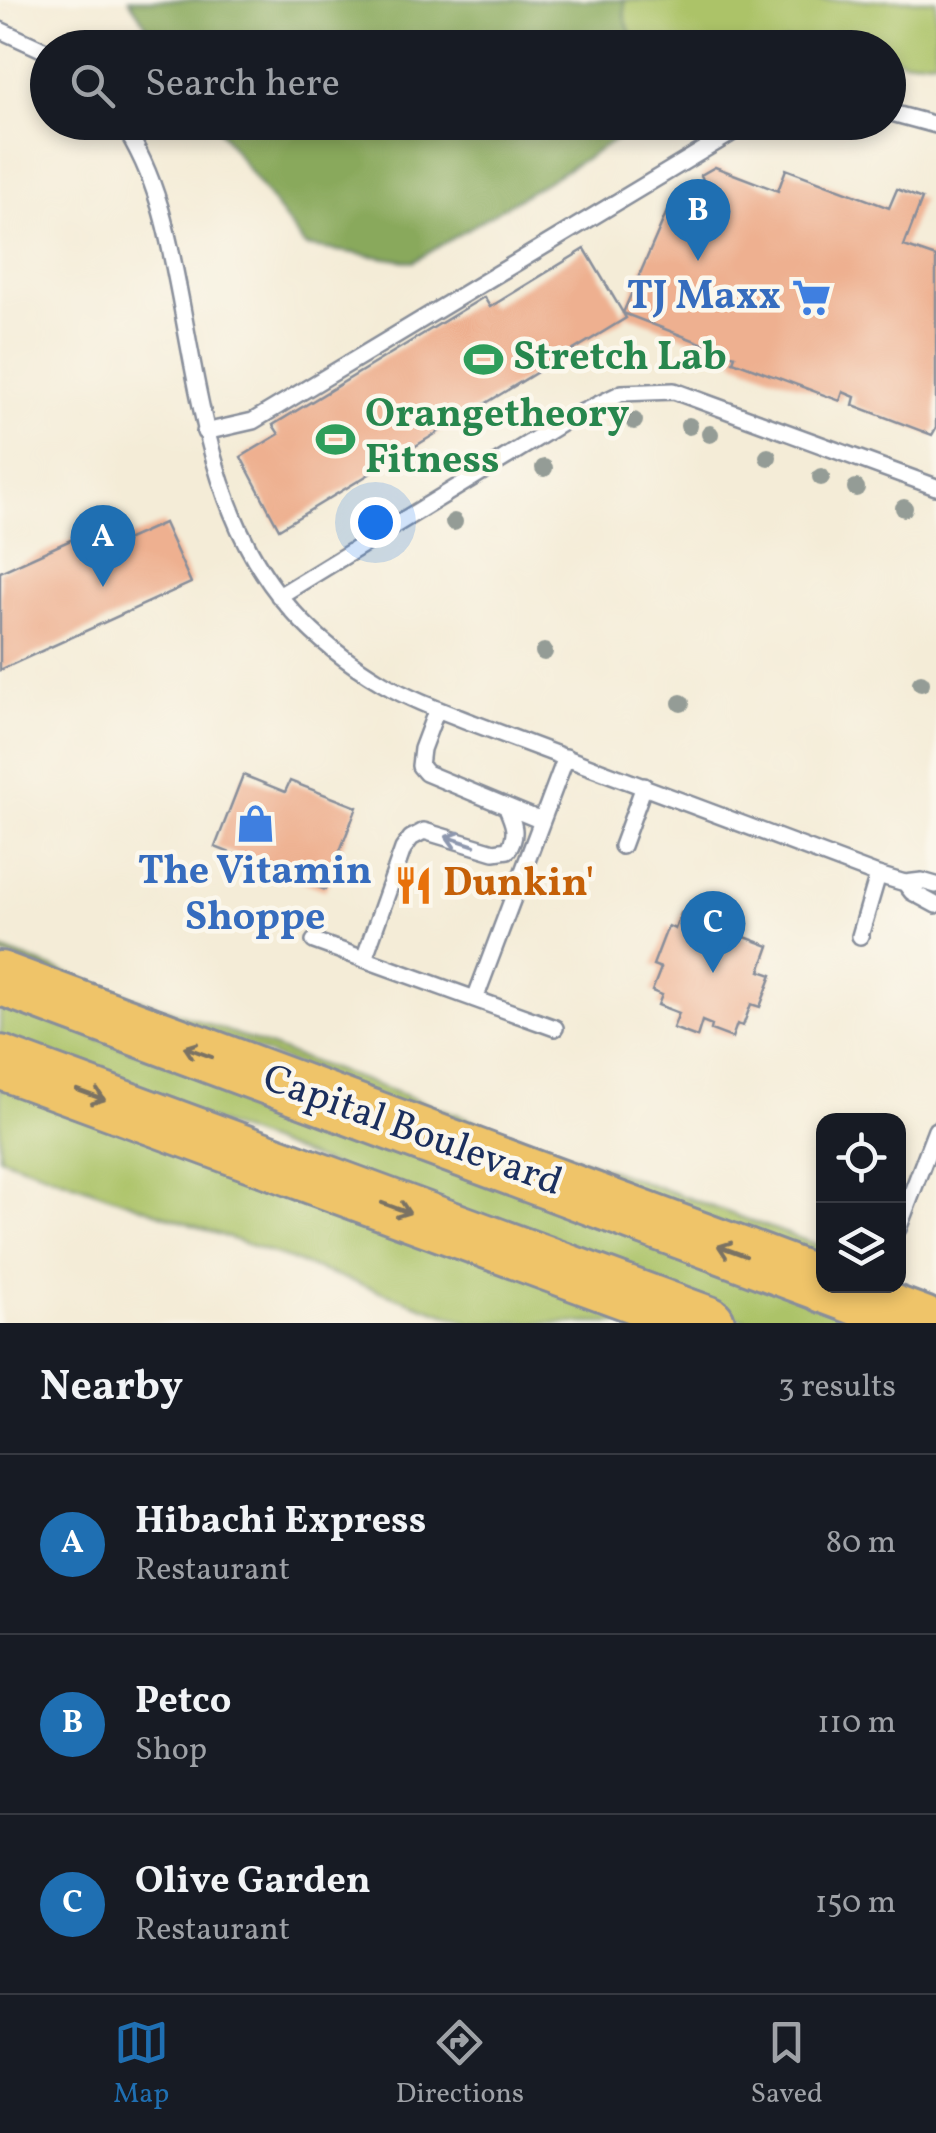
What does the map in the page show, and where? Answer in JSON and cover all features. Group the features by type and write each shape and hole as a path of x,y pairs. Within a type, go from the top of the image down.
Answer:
{"highway":[{"name":"Capital Boulevard","path":"0,978 816,1283"},
{"name":"Capital Boulevard","path":"0,1062 708,1323"},
{"name":"Capital Boulevard","path":"843,1293 924,1323"}],"lane":[{"path":"0,30 30,44"},
{"path":"906,117 936,125"},
{"path":"134,140 156,187 206,432 235,526 279,596 328,647 382,683 437,709 878,875 936,885"},
{"path":"206,432 253,420 720,140"},
{"path":"279,596 570,418 622,393 674,391 936,486"},
{"path":"437,709 422,748 420,766 436,778 542,821"},
{"path":"475,1000 566,757"},
{"path":"622,846 644,786"},
{"path":"364,960 404,849 412,838 424,831 494,852 508,850 515,840 514,824 506,806"},
{"path":"860,936 878,875"},
{"path":"904,882 912,892 936,905"},
{"path":"314,941 555,1028"},
{"path":"906,1208 936,1130"}],"green space":[{"path":"129,0 624,0 629,30 149,30"},
{"path":"624,0 936,0 936,59 906,61 906,30 629,30"},
{"path":"227,140 616,140 413,262 305,246"},
{"path":"0,949 816,1244 816,1261 0,953"},
{"path":"0,1003 886,1323 751,1323 0,1041"},
{"path":"0,1073 657,1323 470,1323 0,1157"}],"building":[{"path":"715,167 778,191 786,169 889,208 897,189 922,199 904,246 936,257 936,428 932,435 853,405 855,397 843,392 840,401 733,361 735,356 623,313 668,209 707,189 701,175"},
{"path":"585,249 626,318 279,529 241,457 279,434 273,425 484,297 490,307"},
{"path":"164,523 191,583 0,670 0,572 84,534 94,554"},
{"path":"243,775 285,792 290,781 357,807 325,890 215,847"},
{"path":"681,913 769,946 760,971 772,975 760,1007 751,1004 743,1026 737,1024 732,1038 711,1030 712,1025 702,1021 697,1037 673,1028 679,1013 658,1005 662,995 652,991 661,968 653,965 668,926 675,929"}],"place":[{"name":"Petco","path":"698,261"},
{"name":"TJ Maxx","path":"811,298"},
{"name":"Stretch Lab","path":"483,359"},
{"name":"Orangetheory Fitness","path":"335,439"},
{"name":"Hibachi Express","path":"103,587"},
{"name":"The Vitamin Shoppe","path":"255,823"},
{"name":"Dunkin'","path":"413,885"},
{"name":"Olive Garden","path":"713,973"}]}
